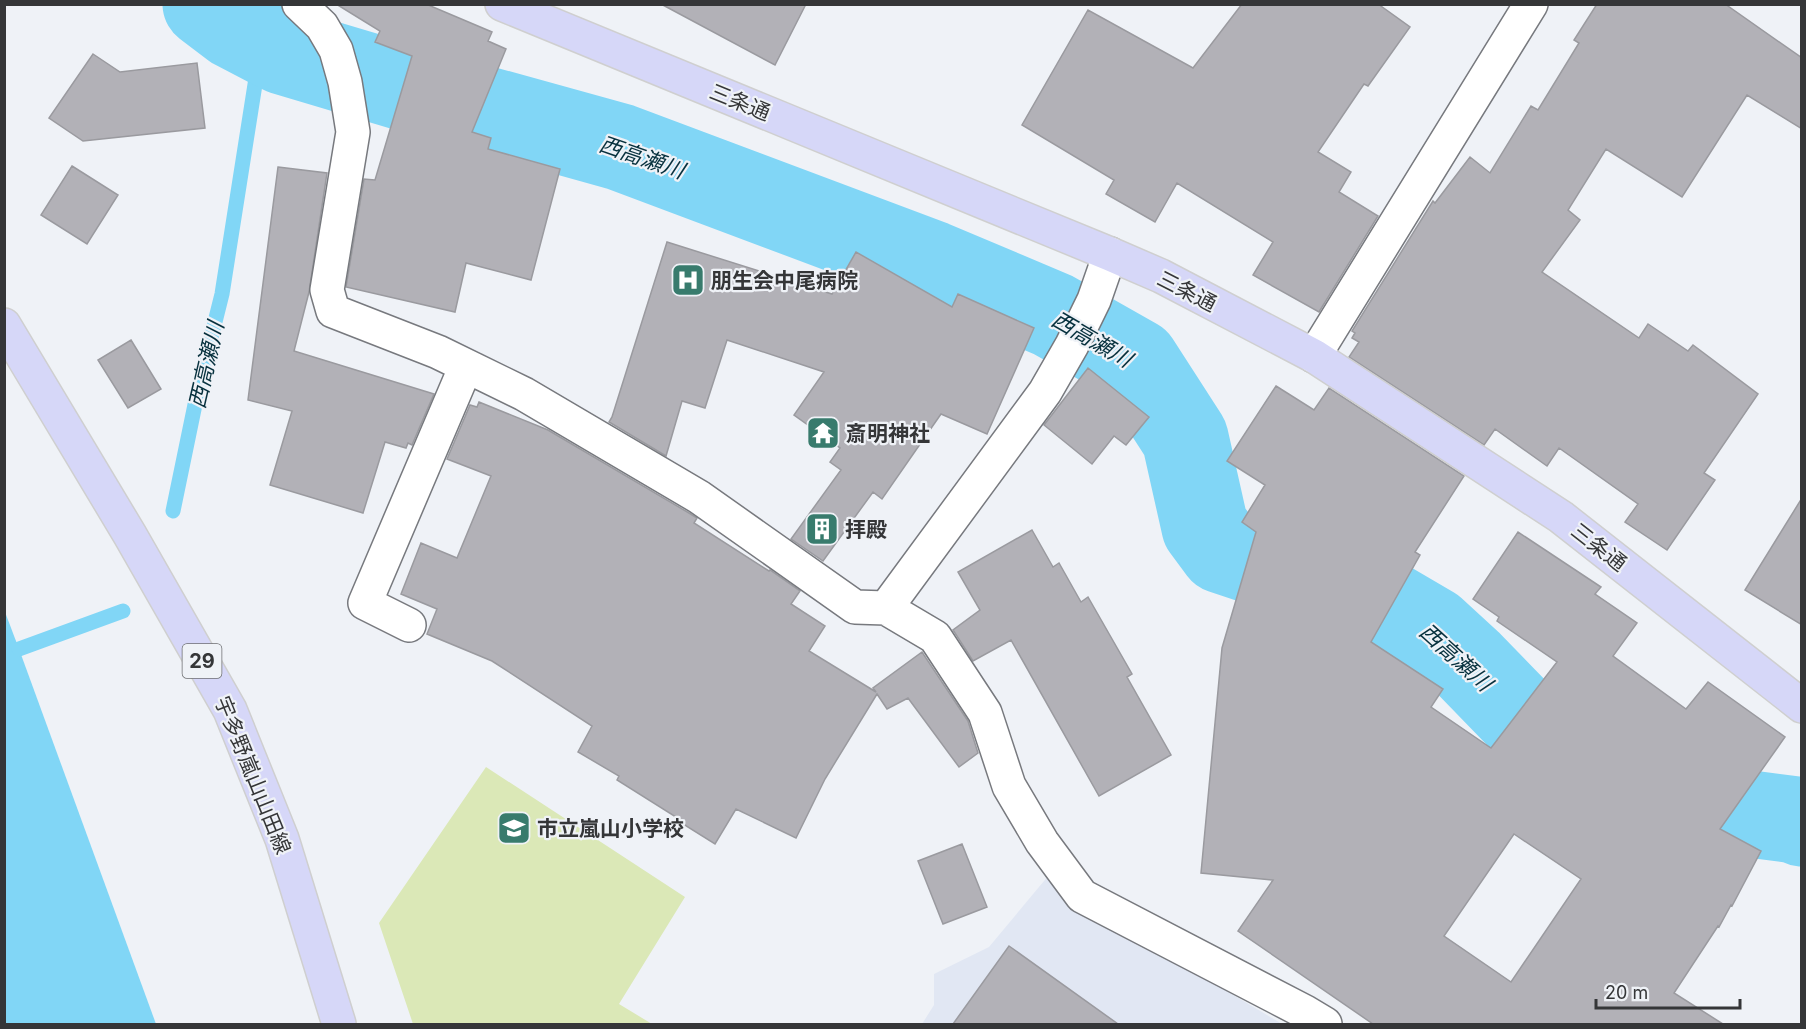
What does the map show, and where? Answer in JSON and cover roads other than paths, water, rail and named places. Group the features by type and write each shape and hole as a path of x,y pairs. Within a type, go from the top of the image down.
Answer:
{"main road":[{"name":"三条通","path":"502,4 1161,276 1314,356 1561,517 1802,706"},
{"name":"宇多野嵐山山田線","path":"4,324 124,525 230,710 282,839 339,1024"}],"street":[{"path":"299,4 322,26 336,50 345,82 352,132 327,290 333,311 438,352 524,394 699,497 855,607 885,608 935,637 985,713 1009,786 1042,842 1082,896 1325,1024"},
{"path":"1314,356 1531,4"},
{"path":"885,608 1045,392 1094,300 1110,254"},
{"path":"409,625 365,603 466,366"}],"water":[{"path":"5,612 19,649 156,1024 5,1024"}],"waterway":[{"name":"西高瀬川","path":"206,4 235,26 283,51 620,147 932,264 1053,315 1136,362 1185,438 1205,527 1222,550 1391,606 1432,630 1469,664 1569,767 1599,786 1727,811 1796,820 1802,823"},
{"name":"西高瀬川","path":"173,511 198,390 222,294 262,40"},
{"name":"西高瀬川","path":"19,649 123,611"}],"place":[{"name":"朋生会中尾病院","path":"688,280"},
{"name":"斎明神社","path":"823,433"},
{"name":"拝殿","path":"822,529"},
{"name":"市立嵐山小学校","path":"514,828"}]}
